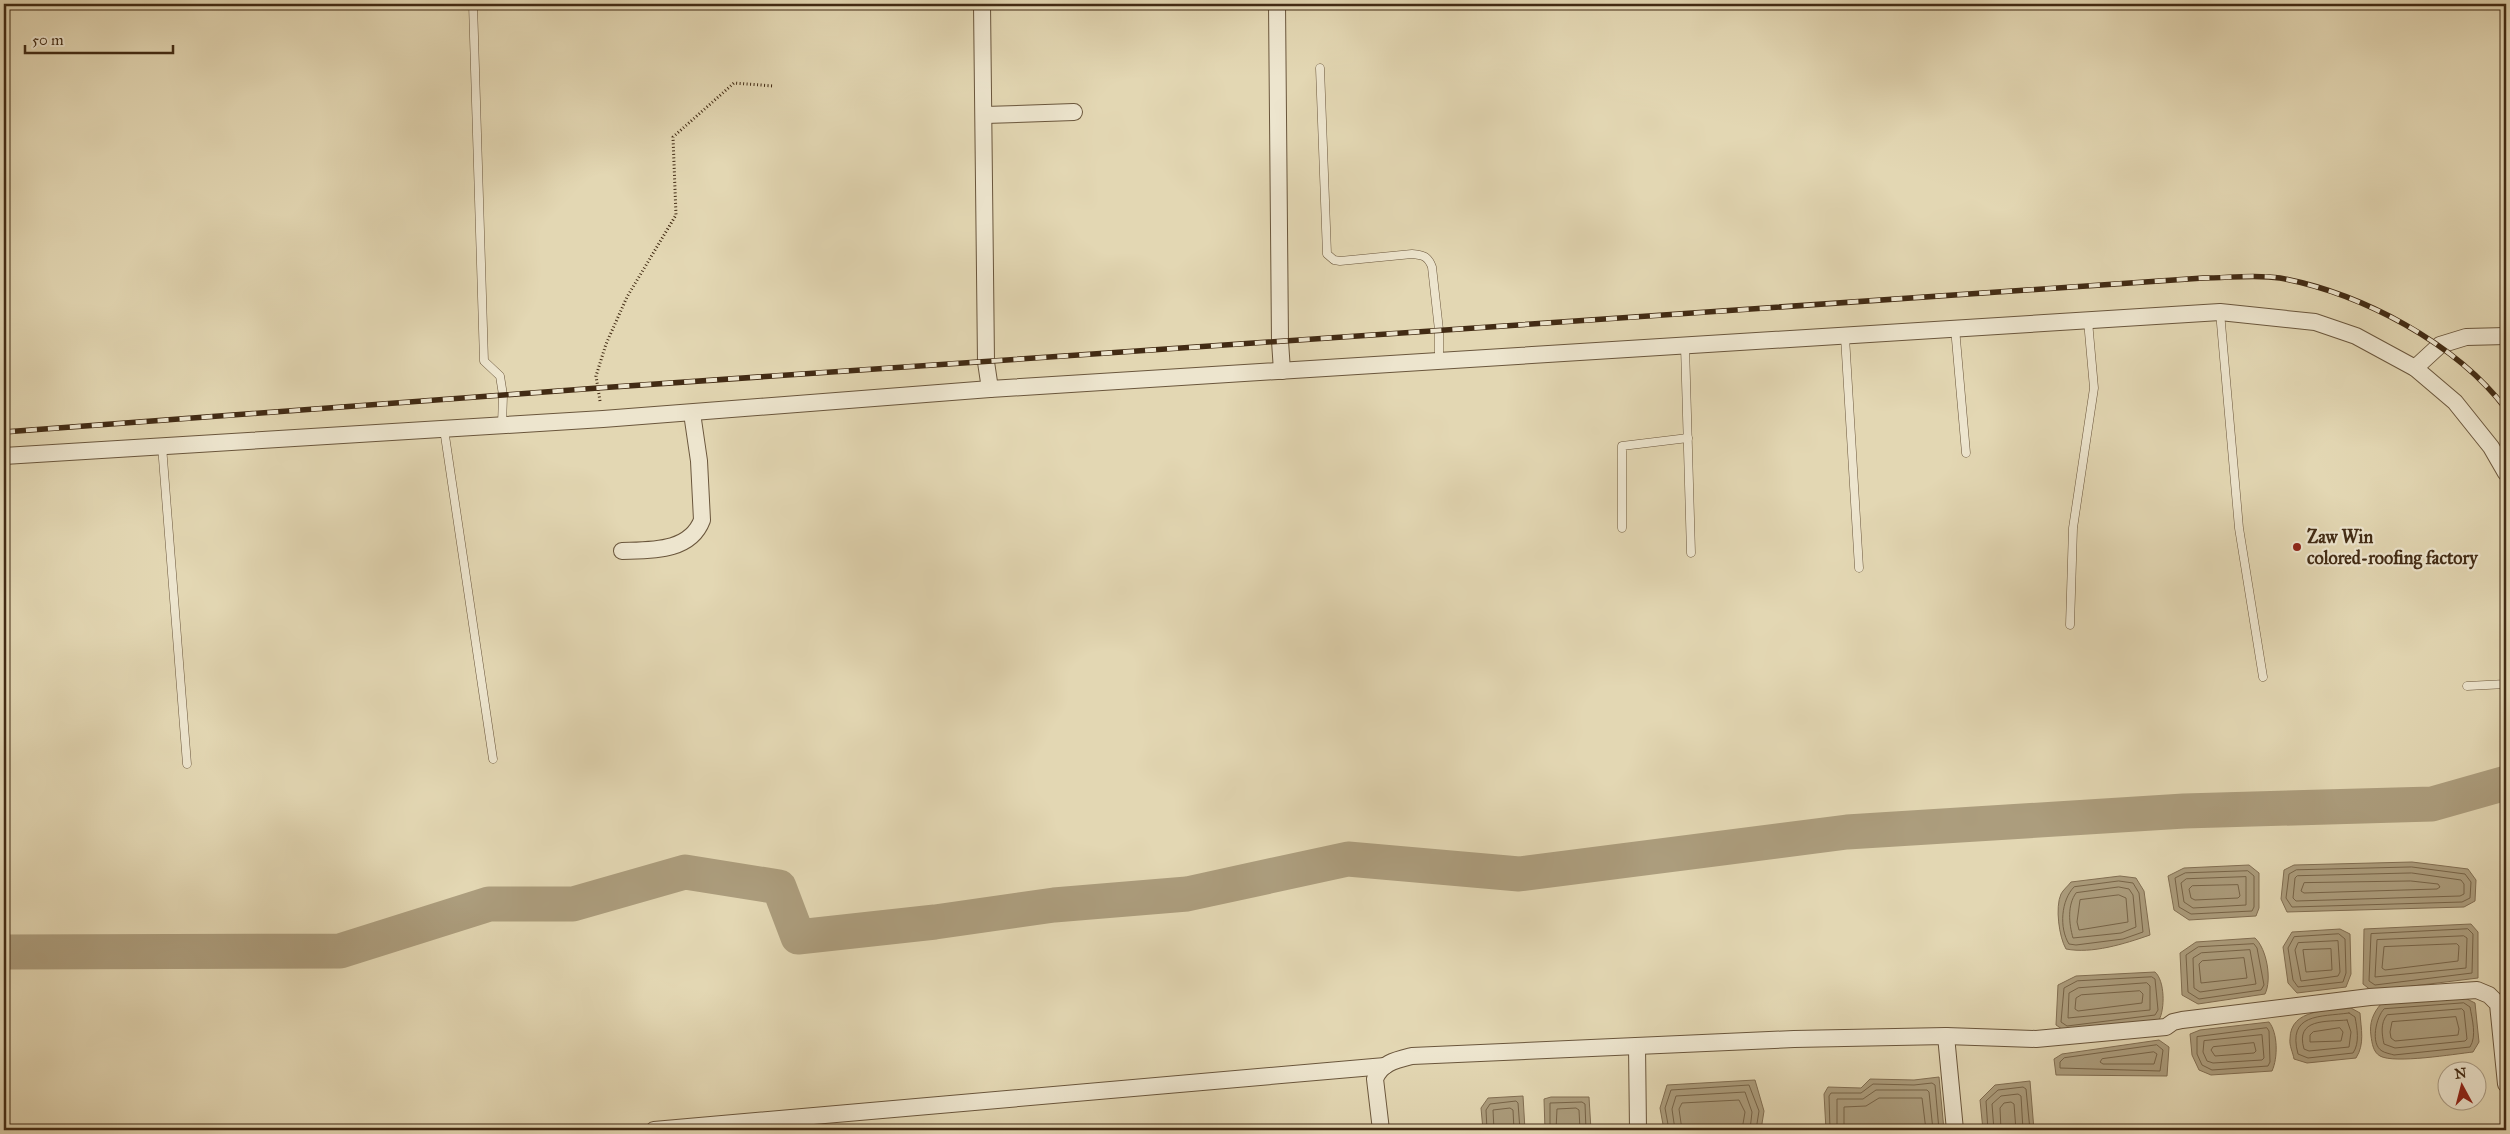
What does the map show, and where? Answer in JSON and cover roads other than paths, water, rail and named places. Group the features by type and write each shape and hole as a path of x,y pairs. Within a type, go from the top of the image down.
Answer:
{"street":[{"path":"982,4 985,115 986,362 990,389"},
{"path":"1277,4 1280,341 1282,371"},
{"path":"985,115 1074,112"},
{"path":"4,456 692,413 990,389 1845,337 1955,328 2220,312 2315,322 2356,336 2415,368 2455,402 2491,447 2506,473"},
{"path":"2415,368 2440,345 2466,337 2506,336"},
{"path":"622,551 674,546 687,541 699,527 702,520 699,461 692,413"},
{"path":"654,1130 1385,1066 1396,1060 1412,1056 1794,1039 1946,1036 2036,1039 2166,1027 2173,1022 2182,1020 2370,997 2477,990 2489,995 2498,1004 2506,1084"},
{"path":"1946,1036 1956,1130"},
{"path":"1637,1046 1638,1130"},
{"path":"1380,1130 1375,1079 1385,1066"}],"lane":[{"path":"473,4 484,361 500,376 503,395 502,425"},
{"path":"1320,68 1328,254 1334,260 1340,261 1412,254 1423,255 1429,259 1432,267 1439,330 1439,361"},
{"path":"2220,312 2239,528 2263,677"},
{"path":"2070,625 2073,528 2094,388 2088,321"},
{"path":"1955,328 1966,453"},
{"path":"1845,337 1859,568"},
{"path":"1685,346 1691,553"},
{"path":"444,429 493,759"},
{"path":"1622,528 1622,446 1688,438"},
{"path":"162,446 187,764"},
{"path":"2467,686 2506,684"}],"water":[{"path":"2412,862 2468,869 2476,880 2475,901 2464,907 2287,912 2281,899 2284,870 2294,865"},
{"path":"2249,865 2259,873 2259,908 2256,916 2189,920 2174,910 2168,876 2184,868"},
{"path":"2120,876 2136,878 2144,891 2150,935 2119,945 2097,949 2066,949 2061,937 2058,914 2059,900 2063,891 2071,882"},
{"path":"2471,924 2478,932 2478,978 2372,991 2363,984 2364,929"},
{"path":"2340,929 2350,934 2351,974 2346,987 2297,993 2288,983 2283,947 2292,932"},
{"path":"2255,938 2263,949 2267,965 2268,981 2265,994 2198,1004 2182,995 2180,953 2196,942"},
{"path":"2155,972 2161,982 2163,995 2159,1020 2065,1031 2056,1025 2058,985 2076,976"},
{"path":"2465,998 2475,1003 2479,1042 2473,1052 2425,1058 2398,1059 2380,1056 2374,1050 2371,1023 2381,1004"},
{"path":"2351,1008 2360,1013 2362,1031 2361,1047 2356,1058 2307,1063 2294,1059 2290,1041 2292,1029 2296,1021 2312,1013"},
{"path":"2269,1022 2274,1032 2276,1046 2272,1071 2211,1075 2199,1070 2192,1055 2190,1034 2200,1030"},
{"path":"2159,1040 2169,1047 2167,1076 2056,1075 2054,1059 2062,1054"},
{"path":"1939,1077 1944,1130 1826,1130 1824,1094 1828,1087 1861,1088 1870,1079 1914,1080"},
{"path":"1755,1080 1764,1111 1761,1130 1664,1130 1660,1108 1667,1085"},
{"path":"2030,1081 2034,1130 1983,1130 1980,1100 1995,1085"},
{"path":"1523,1096 1525,1130 1483,1130 1481,1108 1488,1098"},
{"path":"1551,1097 1589,1097 1591,1130 1545,1130 1544,1099"}],"waterway":[{"path":"4,952 340,951 489,904 573,904 685,872 779,887 798,937 935,922 1054,905 1187,894 1348,859 1519,874 1847,832 2184,811 2432,804 2506,783"}],"railway":[{"path":"4,432 598,388 2252,276 2280,278 2311,285 2374,309 2405,324 2461,363 2485,385 2506,409"}],"place":[{"name":"Zaw Win colored-roofing factory","path":"2297,547"}]}
